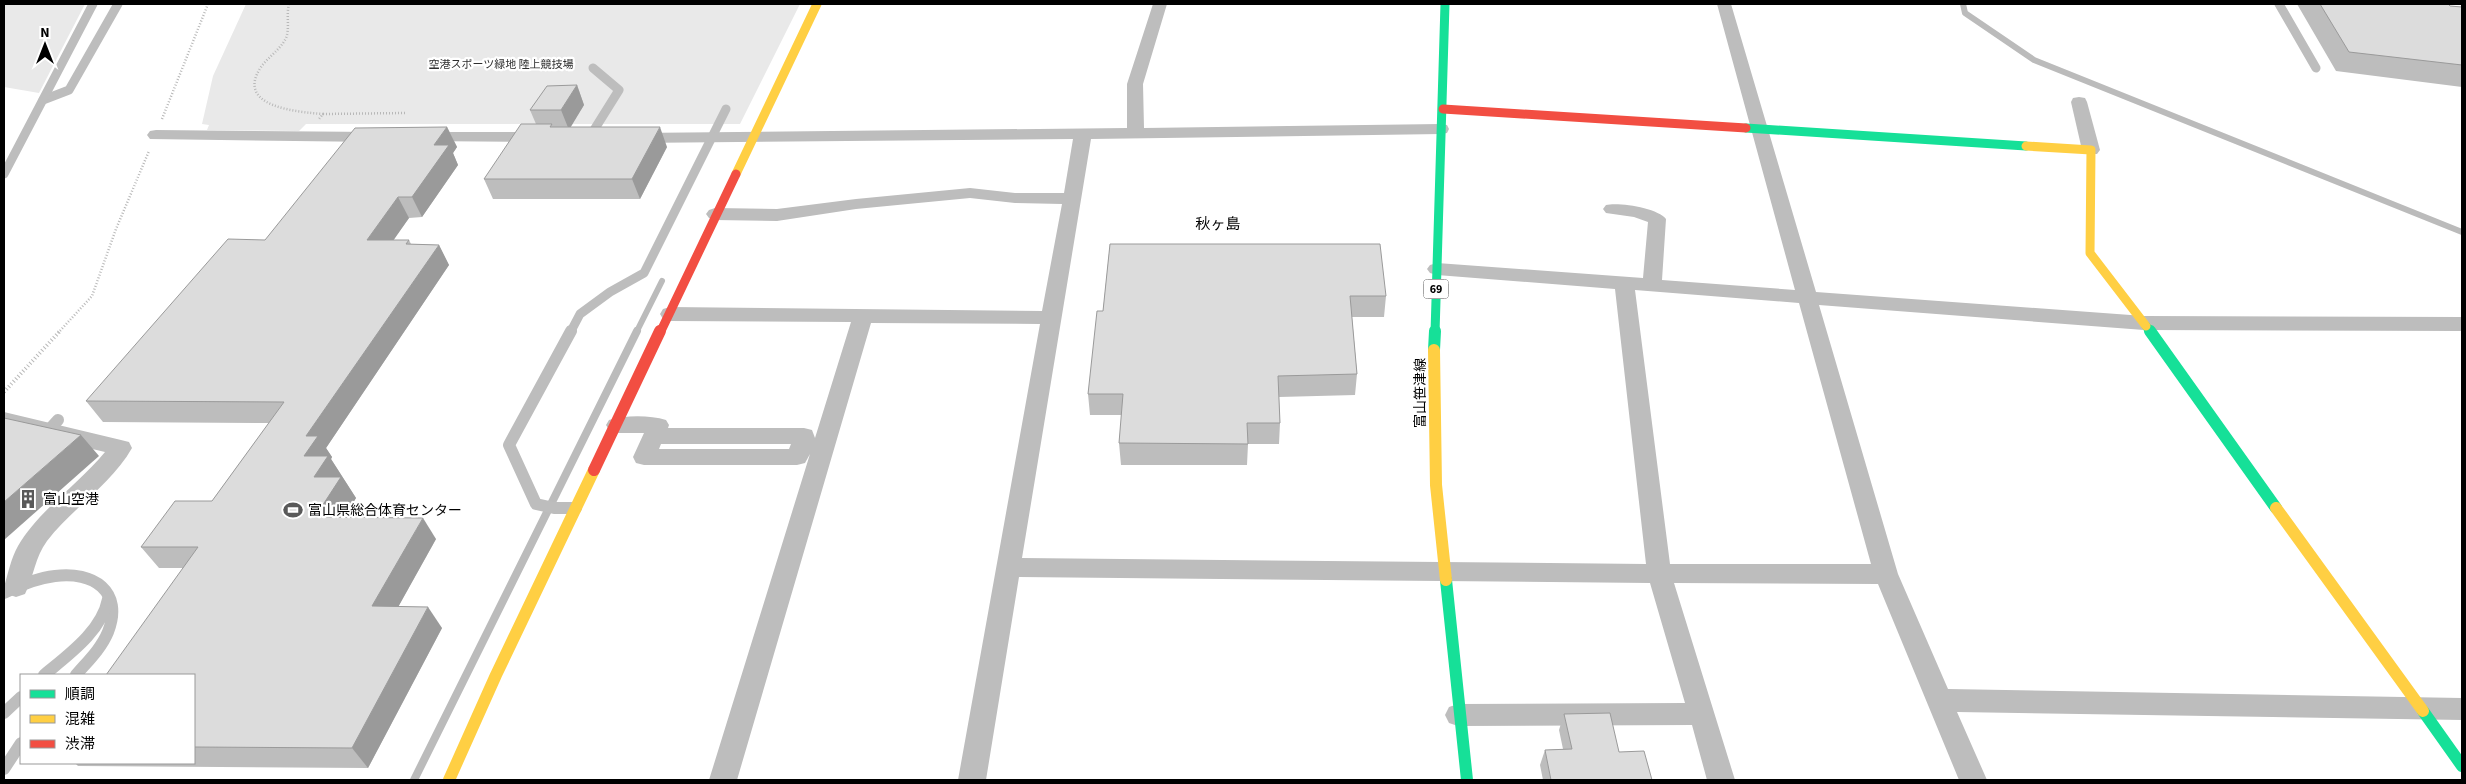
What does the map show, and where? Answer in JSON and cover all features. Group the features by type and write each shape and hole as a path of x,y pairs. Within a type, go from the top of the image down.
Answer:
{"street":[{"path":"449,780 496,675 670,314 751,138 817,4"},
{"path":"1136,132 1135,84 1160,4"},
{"name":"富山笹津線","path":"1445,4 1434,363 1436,485 1443,573 1467,780"},
{"path":"1724,4 1886,574 1974,780"},
{"path":"2079,102 2091,150 2090,253 2144,324 2462,766"},
{"path":"1443,109 2091,150"},
{"path":"410,137 751,138 1441,129"},
{"path":"972,780 1007,566 1083,133"},
{"path":"156,135 350,139 390,137"},
{"path":"715,214 777,214 970,193 1015,198 1071,200"},
{"path":"1612,209 1637,212 1657,218 1652,284"},
{"path":"1437,269 1652,284 2144,324 2462,324"},
{"path":"1624,282 1637,402 1660,573 1721,780"},
{"path":"670,314 1050,318"},
{"path":"722,780 812,446 863,316"},
{"path":"4,420 53,425 121,448 98,476 40,533 27,551 10,590"},
{"path":"617,425 658,425 644,457 797,458 812,446"},
{"path":"1007,566 1443,573 1886,574"},
{"path":"1939,700 2462,709"},
{"path":"1458,715 1702,714"}],"lane":[{"path":"4,174 93,4"},
{"path":"43,100 69,90 118,4"},
{"path":"2279,4 2316,68"},
{"path":"573,137 619,90 593,68"},
{"path":"576,508 554,508 536,504 509,445 580,314 610,292 644,273 726,109"},
{"path":"10,590 56,576 78,577 95,581 107,590 112,601 113,615 108,632 96,651 77,674"},
{"path":"45,674 92,630 104,613 108,602 107,590"},
{"path":"4,713 20,698"},
{"path":"4,769 20,745"}],"path":[{"path":"4,392 92,296 116,229 208,4"},
{"path":"289,4 286,13 287,35 254,78 254,86 264,102 272,106 304,113 406,113"},
{"path":"306,138 323,114"}],"green space":[{"path":"4,4 85,4 39,93 4,87"},
{"name":"空港スポーツ緑地 陸上競技場","path":"246,4 800,4 740,124 306,124 299,131 207,130 209,125 202,124 213,76"}],"building":[{"path":"2320,4 2448,4 2450,6 2462,7 2462,65 2349,52"},
{"path":"577,85 561,110 530,110 547,86"},
{"path":"521,124 552,124 550,127 660,127 632,179 484,179"},
{"name":"富山県総合体育センター","path":"447,127 434,145 449,145 412,197 398,197 367,240 409,240 406,244 439,245 306,436 318,436 304,456 328,456 314,477 341,477 315,517 423,518 372,606 428,607 352,748 195,747 195,674 107,674 198,547 141,547 175,501 212,501 284,402 86,401 228,239 265,240 355,128"},
{"path":"1110,244 1380,244 1386,296 1350,296 1357,374 1278,376 1280,423 1247,423 1248,444 1119,443 1123,394 1088,394 1097,311 1103,311"},
{"path":"4,418 81,435 4,502"},
{"path":"1610,713 1619,752 1644,751 1652,780 1551,780 1545,750 1572,749 1564,714"}],"waterway":[{"path":"1963,4 1965,13 2034,60 2462,232"},
{"path":"637,331 662,281"},
{"path":"414,780 637,331"}],"traffic: fast":[{"path":"1434,350 1445,4"},
{"path":"1746,128 2026,146"},
{"path":"2146,326 2276,508"},
{"path":"1446,580 1467,780"},
{"path":"2423,711 2462,766"}],"traffic: slow":[{"path":"736,174 817,4"},
{"path":"2026,146 2091,150 2090,253 2146,326"},
{"path":"1434,350 1436,485 1446,580"},
{"path":"449,780 496,675 594,470"},
{"path":"2276,508 2423,711"}],"traffic: jam":[{"path":"1443,109 1746,128"},
{"path":"594,470 736,174"}],"place":[{"name":"富山空港","path":"28,499"},
{"name":"富山県総合体育センター","path":"293,510"}],"district":[{"name":"秋ヶ島","path":"1218,224"}]}
